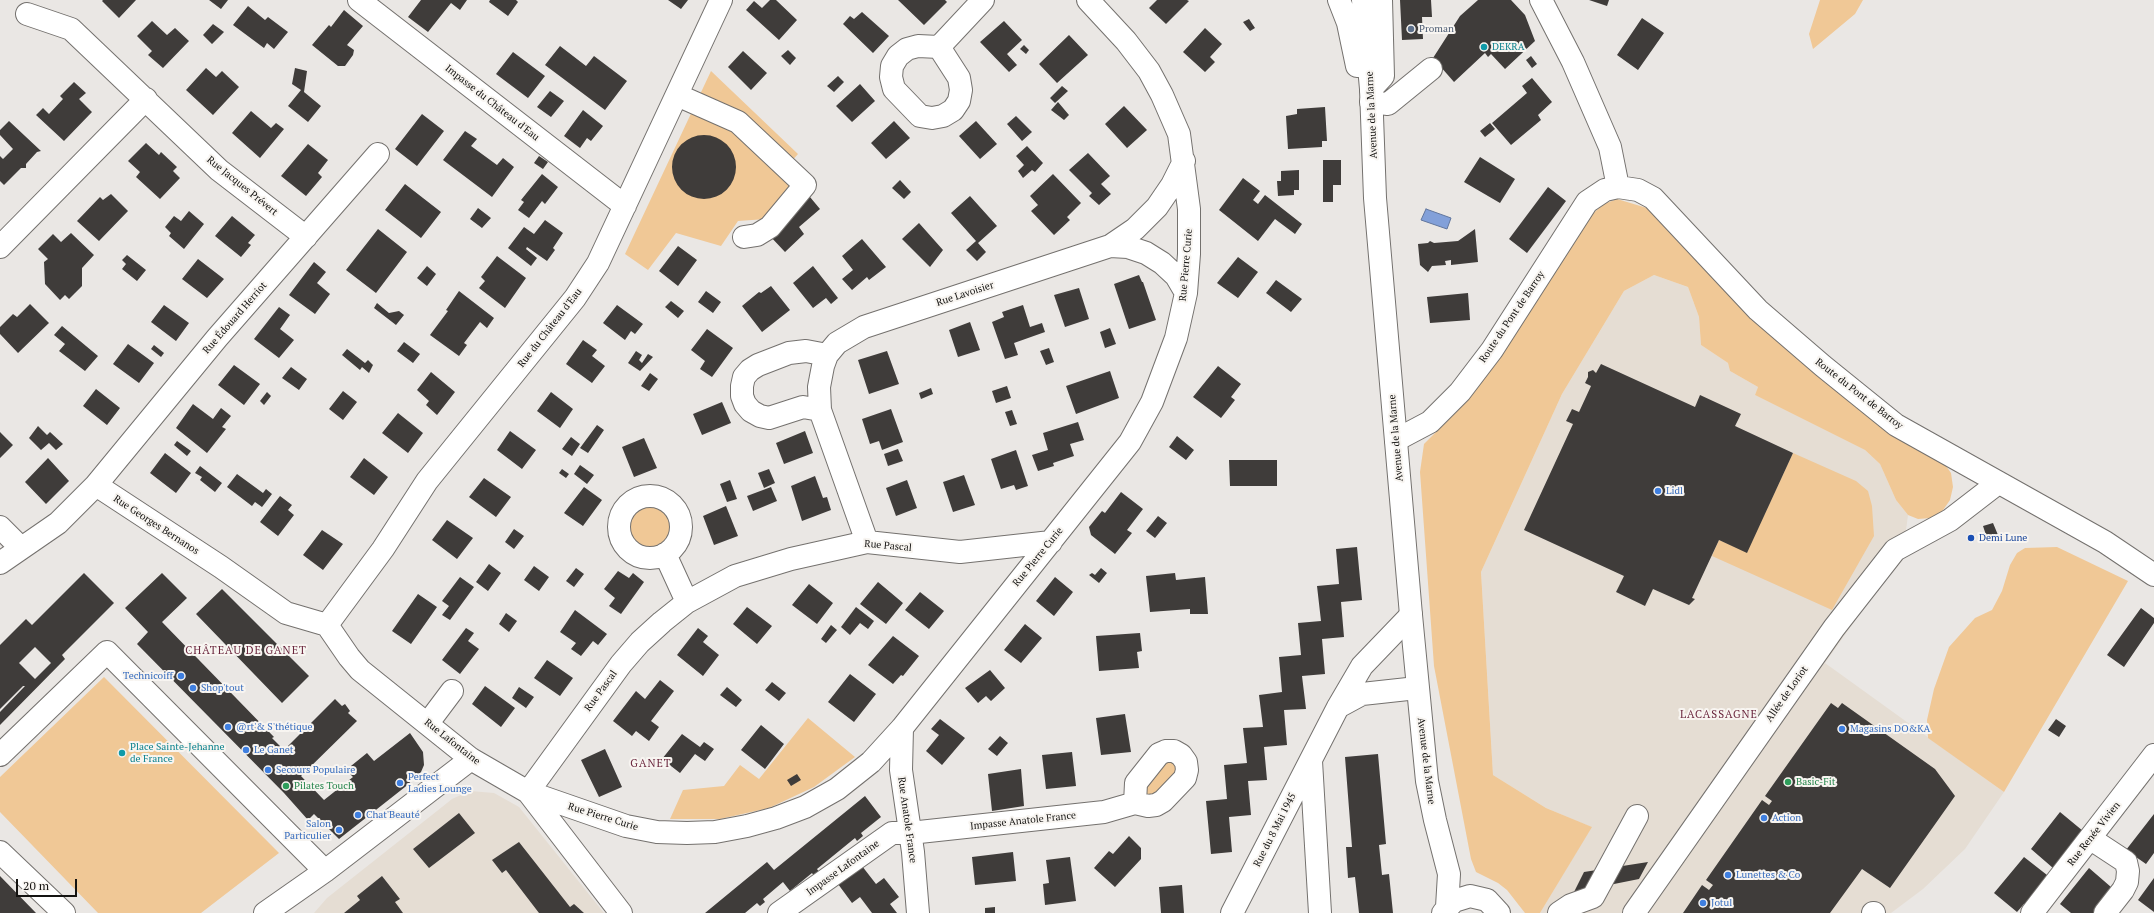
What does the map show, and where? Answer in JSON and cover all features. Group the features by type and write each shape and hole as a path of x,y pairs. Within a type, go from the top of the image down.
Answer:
{"street":[{"name":"Impasse du Château d'Eau","path":"359,0 625,206"},
{"name":"Rue du Château d'Eau","path":"327,625 383,548 427,481 575,298 598,263 721,0"},
{"path":"939,47 983,0"},
{"name":"Rue Pierre Curie","path":"528,792 626,826 657,832 715,832 747,826 776,818 805,806 837,789 871,762 902,728 1130,442 1152,402 1176,338 1186,292 1190,225 1184,161 1179,134 1162,95 1149,71 1126,41 1088,0"},
{"path":"1339,0 1348,23 1354,46 1375,198"},
{"name":"Avenue de la Marne","path":"1363,0 1371,96 1375,198 1411,615 1427,781 1449,874 1445,910"},
{"path":"1381,0 1383,76 1371,96 1388,104 1431,69"},
{"path":"1541,0 1573,62 1610,148 1618,187"},
{"name":"Rue Jacques Prévert","path":"27,14 71,29 219,170 306,237"},
{"path":"677,95 738,122 805,185 770,227 757,235 744,237"},
{"path":"0,247 146,99"},
{"name":"Rue Édouard Herriot","path":"96,485 218,338 378,154"},
{"name":"Rue Lavoisier","path":"867,542 820,410 819,387 823,366 827,355 837,343 864,327 1110,246 1135,229 1157,207 1172,185 1184,161"},
{"name":"Route du Pont de Barroy","path":"1396,440 1430,422 1460,392 1492,350 1587,202 1605,190 1618,187 1638,190 1653,198 1758,310 1823,366 1896,425 2105,542 2154,575"},
{"name":"Rue Lavoisier","path":"1110,246 1134,249 1146,253 1162,263 1176,276 1186,292"},
{"path":"820,410 803,407 769,418 760,416 751,412 745,404 742,396 742,386 750,370 758,365 789,353 806,351 827,355"},
{"name":"Allée de Loriot","path":"1634,913 1834,628 1895,550 1950,520 1998,483"},
{"path":"0,563 58,523 96,485"},
{"name":"Rue Georges Bernanos","path":"96,485 221,566 286,612 327,625"},
{"path":"0,527 21,548"},
{"name":"Rue Pascal","path":"528,792 626,658 662,622 687,602 735,576 761,567 839,547 867,542 960,552 1051,542"},
{"path":"665,554 687,602"},
{"name":"Rue du 8 Mai 1945","path":"1236,907 1338,707 1362,666 1411,615"},
{"name":"Rue Lafontaine","path":"327,625 349,658 360,670 471,759 528,792 621,913"},
{"path":"0,755 107,652 325,871"},
{"path":"1338,707 1362,694 1418,688"},
{"path":"428,723 452,691"},
{"name":"Rue Anatole France","path":"902,728 901,770 910,833 918,913"},
{"name":"Rue Renée Vivien","path":"2032,913 2091,839 2154,755"},
{"path":"272,911 471,759"},
{"name":"Rue du 8 Mai 1945","path":"1311,761 1320,913"},
{"name":"Impasse Anatole France","path":"910,833 1104,812 1135,803"},
{"path":"1559,913 1571,905 1593,897 1637,816"},
{"name":"Impasse Lafontaine","path":"779,913 892,832 910,833"},
{"path":"2091,839 2126,862 2128,871 2127,882 2123,890 2105,913"},
{"path":"0,852 64,913"},
{"name":"Avenue de la Marne","path":"1449,874 1470,896"},
{"path":"1445,910 1461,898 1470,896 1486,900 1499,913"}],"shaded area":[{"path":"1820,0 1863,0 1855,14 1813,49 1809,34"},
{"path":"711,71 798,154 782,172 796,186 766,219 738,221 721,246 676,233 648,270 625,254"},
{"path":"1617,199 1647,208 1750,316 1820,378 1889,434 1944,463 1951,473 1953,487 1950,500 1941,513 1931,518 1918,519 1908,515 1896,500 1880,464 1865,450 1755,395 1758,387 1730,371 1728,363 1701,345 1699,317 1688,287 1654,275 1624,291 1562,394 1481,572 1493,775 1546,808 1592,827 1540,913 1525,913 1507,890 1498,883 1476,872 1471,859 1434,666 1420,472 1424,444 1454,414 1498,359 1578,226 1604,204"},
{"path":"1654,275 1688,287 1699,317 1701,345 1728,363 1730,371 1758,387 1755,395 1865,450 1880,464 1896,500 1908,515 1902,561 1888,574 1825,663 2004,792 1965,849 1923,889 1891,913 1540,913 1591,827 1546,808 1493,775 1481,572 1562,394 1624,291"},
{"path":"1793,453 1856,481 1868,491 1872,506 1874,536 1832,610 1712,556 1719,540 1747,552"},
{"path":"645,502 655,502 668,509 675,522 675,532 668,545 655,552 645,552 636,548 629,541 625,532 625,522 629,513 636,506"},
{"path":"2057,547 2128,581 2004,792 1928,738 1927,720 1934,689 1949,647 1975,618 1992,610 2002,591 2010,565 2017,553 2025,548"},
{"path":"104,677 279,853 201,913 98,913 0,812 0,777"},
{"path":"808,718 855,757 814,787 769,808 720,819 670,819 683,790 724,786 740,765 759,779"},
{"path":"1168,761 1171,761 1177,766 1176,773 1156,798 1147,799 1144,788"},
{"path":"470,791 494,793 519,807 604,913 314,913 327,898 452,799"}],"water":[{"path":"1426,209 1451,218 1447,229 1421,220"}],"building":[{"path":"136,0 119,18 102,1"},
{"path":"209,0 228,0 221,9"},
{"path":"421,0 467,0 460,10 451,3 428,32 408,17"},
{"path":"490,0 516,0 518,2 508,16 489,2"},
{"path":"668,0 688,0 681,9"},
{"path":"770,0 776,0 797,20 779,40 746,10 754,1 762,8"},
{"path":"898,0 945,0 947,2 924,25"},
{"path":"1157,0 1189,1 1166,24 1149,8"},
{"path":"1400,0 1431,0 1432,17 1422,17 1423,39 1402,40"},
{"name":"DEKRA","path":"1478,0 1511,0 1525,15 1535,41 1505,69 1491,54 1488,57 1485,53 1454,82 1433,58 1460,16"},
{"path":"1589,0 1609,0 1607,6"},
{"path":"248,6 265,20 268,17 288,32 274,49 267,43 264,48 233,25"},
{"path":"344,10 363,26 347,45 354,50 353,55 345,66 338,66 312,45 329,25 331,27"},
{"path":"862,12 889,36 873,53 843,24 850,16 854,19"},
{"path":"1642,18 1664,33 1638,70 1617,55"},
{"path":"1249,19 1255,28 1250,31 1243,22"},
{"path":"152,21 167,35 175,28 189,41 163,68 148,55 152,51 137,36"},
{"path":"1004,21 1022,40 1007,54 1017,65 1009,72 980,42"},
{"path":"213,24 224,32 212,44 203,35"},
{"path":"1205,28 1222,44 1210,57 1215,62 1205,72 1183,52"},
{"path":"1069,35 1088,55 1057,83 1039,64"},
{"path":"1024,45 1029,50 1026,54 1020,49"},
{"path":"560,46 586,66 594,56 627,81 605,110 545,65"},
{"path":"788,50 796,58 790,65 781,56"},
{"path":"743,51 767,73 751,90 728,67"},
{"path":"513,52 545,76 528,98 496,74"},
{"path":"1531,56 1537,64 1532,68 1526,60"},
{"path":"206,68 216,77 222,71 239,87 213,115 186,90"},
{"path":"295,68 307,71 304,92 321,106 308,122 288,106 301,90 292,84"},
{"path":"838,76 844,82 834,92 827,86"},
{"path":"1532,78 1552,102 1538,115 1541,120 1511,145 1492,123 1527,93 1522,86"},
{"path":"74,82 86,93 79,99 92,112 64,141 36,115 43,108 49,114 63,99 60,96"},
{"path":"860,84 875,101 852,122 836,106"},
{"path":"1062,86 1068,91 1055,103 1050,98"},
{"path":"550,91 564,101 551,117 537,107"},
{"path":"1058,102 1069,115 1064,120 1051,110"},
{"path":"1124,106 1147,130 1127,148 1105,124"},
{"path":"1325,107 1327,141 1322,141 1322,147 1288,149 1286,116 1297,114 1297,109"},
{"path":"583,110 603,126 591,141 587,138 580,148 564,136"},
{"path":"251,111 271,128 276,123 284,129 260,158 232,133"},
{"path":"422,114 444,131 417,166 395,149"},
{"path":"1016,116 1032,132 1022,141 1007,124"},
{"path":"9,121 41,151 37,152 26,164 26,168 21,168 4,185 0,181 0,156 3,159 13,149 0,135 0,130"},
{"path":"894,121 910,138 886,159 871,143"},
{"path":"976,121 997,144 980,159 959,136"},
{"path":"1490,123 1495,129 1485,137 1480,131"},
{"path":"465,131 477,139 471,146 497,165 503,158 514,167 492,197 443,160"},
{"path":"704,135 716,137 727,144 734,155 736,167 734,179 727,190 716,197 704,199 692,197 681,190 674,179 672,167 674,155 681,144 692,137"},
{"path":"146,143 159,155 161,152 177,167 173,171 180,178 160,199 136,177 140,172 128,161"},
{"path":"308,144 328,160 318,173 322,177 306,196 281,176"},
{"path":"1027,146 1043,163 1035,172 1032,170 1023,178 1018,171 1024,165 1016,156"},
{"path":"1088,153 1110,176 1101,184 1111,194 1099,205 1089,196 1092,193 1069,170"},
{"path":"539,156 548,162 543,169 534,163"},
{"path":"1480,157 1515,179 1500,203 1464,182"},
{"path":"1323,160 1341,160 1341,185 1333,185 1333,202 1323,202"},
{"path":"1299,170 1299,190 1294,190 1294,195 1278,196 1277,181 1281,181 1281,171"},
{"path":"542,174 558,187 545,204 542,201 529,218 518,210 524,202 521,200"},
{"path":"1053,174 1081,203 1067,217 1070,220 1054,235 1031,211 1038,205 1030,196"},
{"path":"1243,178 1260,191 1253,200 1258,204 1265,195 1302,224 1295,234 1275,219 1258,241 1219,210"},
{"path":"900,180 911,192 904,199 892,188"},
{"path":"405,184 441,212 421,238 385,210"},
{"path":"1548,187 1566,201 1527,253 1509,239"},
{"path":"111,194 128,211 99,241 77,221 100,197 103,200"},
{"path":"970,196 997,226 978,243 986,252 977,261 966,250 976,241 951,213"},
{"path":"810,197 820,209 799,227 804,234 785,252 769,235"},
{"path":"478,208 491,218 482,228 470,219"},
{"path":"189,211 204,224 184,249 169,236 171,233 165,227 174,216 181,221"},
{"path":"232,216 255,235 248,243 251,245 241,257 215,236"},
{"path":"545,220 563,233 553,248 555,250 547,261 527,247 526,249 537,258 531,266 508,248 524,227 534,234"},
{"path":"919,223 943,250 930,267 902,239"},
{"path":"378,229 407,252 376,293 346,270"},
{"path":"1475,229 1478,262 1451,265 1451,260 1445,261 1446,265 1432,266 1428,272 1420,265 1418,244 1428,243 1430,241 1434,243 1458,241"},
{"path":"71,233 94,255 82,268 82,286 69,299 65,295 60,300 45,284 44,262 48,259 38,249 53,234 61,242"},
{"path":"862,239 886,267 869,280 867,277 852,290 842,279 853,270 842,256"},
{"path":"678,246 697,260 678,286 659,271"},
{"path":"127,255 146,270 137,281 122,269 126,264 122,260"},
{"path":"497,256 526,278 505,308 479,288 485,281 481,277"},
{"path":"1238,257 1258,272 1238,298 1217,283"},
{"path":"198,259 224,279 207,298 182,279"},
{"path":"314,262 326,272 317,283 330,294 315,314 289,295"},
{"path":"427,266 436,274 427,286 417,278"},
{"path":"813,266 838,298 831,304 826,298 813,308 793,283"},
{"path":"1139,275 1143,282 1156,320 1129,329 1114,284"},
{"path":"1276,280 1302,299 1291,312 1266,293"},
{"path":"771,286 790,310 762,332 742,306 759,292 761,293"},
{"path":"1079,288 1089,319 1065,327 1054,295"},
{"path":"459,291 494,318 487,328 480,322 464,343 467,345 459,356 430,335 448,311 446,310"},
{"path":"706,291 721,302 713,313 698,302"},
{"path":"1468,293 1470,320 1430,323 1427,297"},
{"path":"671,301 684,311 678,318 665,307"},
{"path":"377,303 389,313 399,311 404,315 396,325 374,308"},
{"path":"30,304 49,323 18,353 0,334 0,327 13,314 17,317"},
{"path":"164,305 189,323 176,341 151,322"},
{"path":"617,305 643,324 635,334 631,331 625,340 603,323"},
{"path":"1023,305 1030,327 1042,323 1045,332 1014,343 1018,355 1005,359 992,322 1004,317 1002,312"},
{"path":"279,307 290,315 280,329 294,340 279,358 254,339"},
{"path":"970,322 980,350 958,357 949,330"},
{"path":"62,326 98,356 85,371 59,351 65,344 54,335"},
{"path":"1110,328 1116,344 1105,348 1100,332"},
{"path":"707,329 733,348 712,377 700,369 705,361 691,350"},
{"path":"583,340 597,350 592,356 605,366 592,383 566,364"},
{"path":"404,342 420,354 413,363 397,351"},
{"path":"128,344 154,363 139,383 113,364"},
{"path":"154,345 164,353 161,357 151,349"},
{"path":"1049,348 1054,362 1046,365 1040,351"},
{"path":"347,349 365,363 368,360 373,365 369,373 362,367 360,370 342,355"},
{"path":"636,351 642,355 639,360 642,363 648,354 653,357 640,371 628,363"},
{"path":"887,351 899,384 869,394 858,360"},
{"name":"Lidl","path":"1601,364 1695,407 1700,395 1741,414 1735,426 1793,453 1747,553 1719,540 1692,598 1695,599 1689,605 1653,589 1645,606 1616,592 1624,576 1524,530 1573,424 1566,421 1572,409 1579,412 1591,386 1585,383 1588,377 1588,372 1593,370 1596,373"},
{"path":"234,365 260,384 244,405 218,385"},
{"path":"1218,366 1241,384 1231,397 1235,400 1221,418 1193,397"},
{"path":"291,367 307,379 299,390 282,378"},
{"path":"1110,371 1119,398 1076,414 1066,386"},
{"path":"431,372 455,392 437,415 426,405 429,401 417,390"},
{"path":"650,373 658,379 649,391 641,386"},
{"path":"1007,386 1011,398 996,403 992,391"},
{"path":"931,388 933,394 921,399 919,393"},
{"path":"96,389 120,408 107,425 83,406"},
{"path":"343,391 357,402 343,420 329,409"},
{"path":"267,392 271,396 264,405 260,401"},
{"path":"551,392 573,409 560,428 537,411"},
{"path":"722,402 731,423 702,435 693,414"},
{"path":"193,404 213,419 221,408 231,416 222,427 226,429 207,453 176,428"},
{"path":"891,409 903,442 882,450 879,441 870,444 862,419"},
{"path":"1012,410 1017,424 1010,426 1005,412"},
{"path":"398,413 423,433 408,453 382,433"},
{"path":"1078,422 1084,440 1070,444 1074,456 1053,463 1054,466 1038,471 1032,455 1048,450 1043,433"},
{"path":"597,425 604,430 588,453 580,448"},
{"path":"38,426 47,435 50,432 63,444 56,450 49,443 41,450 29,438"},
{"path":"510,431 536,450 522,469 497,450"},
{"path":"805,431 813,453 784,464 776,443"},
{"path":"0,432 13,445 0,458"},
{"path":"1177,436 1194,450 1186,460 1169,447"},
{"path":"571,437 580,444 572,456 562,449"},
{"path":"644,438 657,468 634,477 622,447"},
{"path":"177,441 191,451 187,456 174,445"},
{"path":"898,449 903,461 888,466 884,454"},
{"path":"1016,450 1028,486 1016,490 1014,485 1001,489 991,459"},
{"path":"165,453 191,473 176,493 150,473"},
{"path":"48,458 69,481 46,504 25,482"},
{"path":"364,458 388,477 374,495 350,477"},
{"path":"1229,460 1277,460 1277,486 1230,486"},
{"path":"580,465 594,475 587,484 574,474"},
{"path":"200,466 222,483 215,492 200,480 202,477 195,473"},
{"path":"562,469 569,474 566,478 559,473"},
{"path":"769,469 775,483 764,488 758,473"},
{"path":"237,474 263,493 266,489 272,494 262,507 255,502 252,506 227,487"},
{"path":"964,475 975,505 953,512 943,482"},
{"path":"815,476 823,498 827,497 831,510 802,521 791,486"},
{"path":"484,478 511,497 496,517 469,497"},
{"path":"730,480 737,499 727,502 720,484"},
{"path":"907,480 917,508 896,516 886,488"},
{"path":"584,487 602,500 583,526 564,513"},
{"path":"771,487 777,501 753,511 747,496"},
{"path":"1121,492 1143,509 1127,530 1132,533 1115,554 1091,535 1089,527 1102,511 1105,513"},
{"path":"280,496 292,505 288,510 294,515 278,536 260,522"},
{"path":"726,506 738,536 714,545 703,516"},
{"path":"1158,516 1167,523 1155,538 1146,531"},
{"path":"447,520 473,538 457,559 432,540"},
{"path":"1993,523 1998,535 1987,538 1983,526"},
{"path":"514,529 524,536 514,549 505,542"},
{"path":"322,530 343,544 323,570 303,555"},
{"path":"1357,547 1362,600 1341,602 1344,637 1322,639 1325,674 1302,676 1306,709 1284,710 1287,745 1264,747 1267,780 1248,781 1251,815 1229,817 1232,852 1211,854 1206,801 1227,799 1224,765 1247,763 1243,728 1263,727 1259,695 1282,692 1279,657 1301,655 1298,623 1321,621 1317,586 1339,584 1336,549"},
{"path":"489,564 501,573 488,591 476,582"},
{"path":"534,566 549,577 539,591 524,580"},
{"path":"576,568 584,574 574,587 566,581"},
{"path":"1101,568 1107,573 1099,583 1089,575 1092,573 1095,575"},
{"path":"618,571 629,578 633,573 644,582 621,614 609,606 615,598 604,589"},
{"path":"84,573 114,603 62,655 65,659 0,725 0,712 25,686 23,686 0,709 0,645 26,619 32,625","holes":["35,647 51,663 35,679 19,663"]},
{"path":"162,573 187,598 162,622 274,737 272,738 284,750 335,699 342,706 345,704 350,711 348,713 357,721 301,776 324,800 353,777 346,770 367,753 374,761 410,733 423,752 424,765 421,772 405,787 339,839 314,814 308,820 284,793 137,644 148,632 125,608"},
{"path":"1175,573 1176,580 1205,577 1208,614 1190,614 1190,609 1150,612 1146,576"},
{"path":"460,577 474,587 450,620 442,615 449,606 442,601"},
{"path":"1055,577 1073,592 1054,616 1036,601"},
{"path":"878,582 903,603 886,624 860,604"},
{"path":"809,584 833,603 817,624 792,605"},
{"path":"222,589 309,676 282,703 196,614"},
{"path":"920,592 944,611 929,629 905,610"},
{"path":"418,594 437,607 411,644 392,631"},
{"path":"747,607 772,626 757,644 733,624"},
{"path":"856,607 874,621 868,629 860,623 850,635 841,627"},
{"path":"2141,608 2154,618 2154,623 2124,667 2107,655"},
{"path":"575,610 607,634 598,645 593,641 581,656 571,649 576,643 560,632"},
{"path":"506,613 517,621 509,632 499,624"},
{"path":"1025,624 1042,638 1021,663 1004,650"},
{"path":"831,625 837,630 826,643 821,639"},
{"path":"466,628 474,633 468,641 479,649 460,674 442,660"},
{"path":"698,628 708,636 703,642 719,655 703,676 677,655"},
{"path":"1140,633 1142,651 1137,652 1139,668 1099,671 1096,636"},
{"path":"893,636 919,656 903,676 901,675 893,684 868,665"},
{"path":"547,660 573,678 560,696 534,678"},
{"path":"990,670 1005,688 991,701 986,696 978,703 965,688"},
{"path":"850,674 876,694 854,722 828,702"},
{"path":"660,680 674,691 651,721 659,727 649,741 636,731 632,736 613,721 636,691 645,699"},
{"path":"772,682 786,693 779,701 765,690"},
{"path":"485,686 515,708 501,727 472,704"},
{"path":"519,687 534,697 526,708 512,698"},
{"path":"727,687 742,700 736,707 720,695"},
{"path":"1831,703 1838,708 1842,703 1935,769 1955,796 1890,888 1862,869 1830,913 1683,913 1702,885 1709,890 1713,885 1706,880 1762,800 1769,805 1772,801 1765,796"},
{"path":"1125,714 1131,752 1101,755 1096,718"},
{"path":"940,719 965,738 942,765 926,751 939,735 931,729"},
{"path":"2056,719 2066,726 2059,737 2048,730"},
{"path":"761,725 784,744 765,769 741,750"},
{"path":"682,734 700,747 704,742 714,749 705,761 695,754 680,773 662,759"},
{"path":"1000,736 1008,743 997,756 988,749"},
{"path":"605,749 622,787 599,797 581,760"},
{"path":"1072,752 1076,786 1046,789 1042,755"},
{"path":"1378,754 1386,844 1379,845 1382,875 1389,874 1393,913 1359,913 1355,877 1348,878 1346,847 1352,847 1345,757"},
{"path":"1021,769 1024,806 992,811 988,774"},
{"path":"797,774 801,780 791,786 787,780"},
{"path":"865,796 881,817 861,833 863,836 857,841 855,838 817,869 819,872 814,876 812,873 790,891 783,882 763,899 765,902 760,906 757,903 745,913 705,913 767,862 774,870"},
{"path":"2060,812 2083,831 2053,868 2031,849"},
{"path":"459,813 475,833 429,868 413,849"},
{"path":"2154,814 2154,853 2146,864 2126,850"},
{"path":"1129,836 1141,848 1141,859 1115,887 1094,868 1109,851 1113,854"},
{"path":"519,842 570,907 574,904 584,913 539,913 506,870 502,873 492,860"},
{"path":"1013,852 1016,881 975,885 972,857"},
{"path":"1070,857 1076,901 1045,905 1043,884 1049,883 1046,860"},
{"path":"2024,857 2047,875 2040,884 2043,886 2027,906 2024,904 2017,912 1994,893"},
{"path":"1648,862 1639,879 1574,892 1584,872"},
{"path":"862,866 876,884 884,878 899,897 890,904 897,913 872,913 860,897 852,903 838,884"},
{"path":"2089,868 2111,887 2105,895 2108,897 2094,913 2071,913 2060,904"},
{"path":"0,876 36,913 0,913"},
{"path":"382,876 400,899 395,902 403,913 344,913 360,900 357,896"},
{"path":"2154,878 2154,912 2138,900"},
{"path":"1182,885 1184,913 1161,913 1159,887"},
{"path":"995,907 995,913 985,913 985,908"}],"place":[{"name":"Proman","path":"1411,29"},
{"name":"DEKRA","path":"1484,47"},
{"name":"Lidl","path":"1658,491"},
{"name":"Demi Lune","path":"1971,538"},
{"name":"Technicoiff","path":"181,676"},
{"name":"Shop'tout","path":"193,688"},
{"name":"@rt'& S'thétique","path":"228,727"},
{"name":"Magasins DO&KA","path":"1842,729"},
{"name":"Le Ganet","path":"246,750"},
{"name":"Place Sainte-Jehanne de France","path":"122,753"},
{"name":"Secours Populaire","path":"268,770"},
{"name":"Basic-Fit","path":"1788,782"},
{"name":"Perfect Ladies Lounge","path":"400,783"},
{"name":"Pilates Touch","path":"286,786"},
{"name":"Chat'Beauté","path":"358,815"},
{"name":"Action","path":"1764,818"},
{"name":"Salon Particulier","path":"339,830"},
{"name":"Lunettes & Co","path":"1728,875"},
{"name":"Jotul","path":"1703,903"}],"district":[{"name":"CHÂTEAU DE GANET","path":"246,651"},
{"name":"LACASSAGNE","path":"1719,715"},
{"name":"GANET","path":"651,764"}]}
